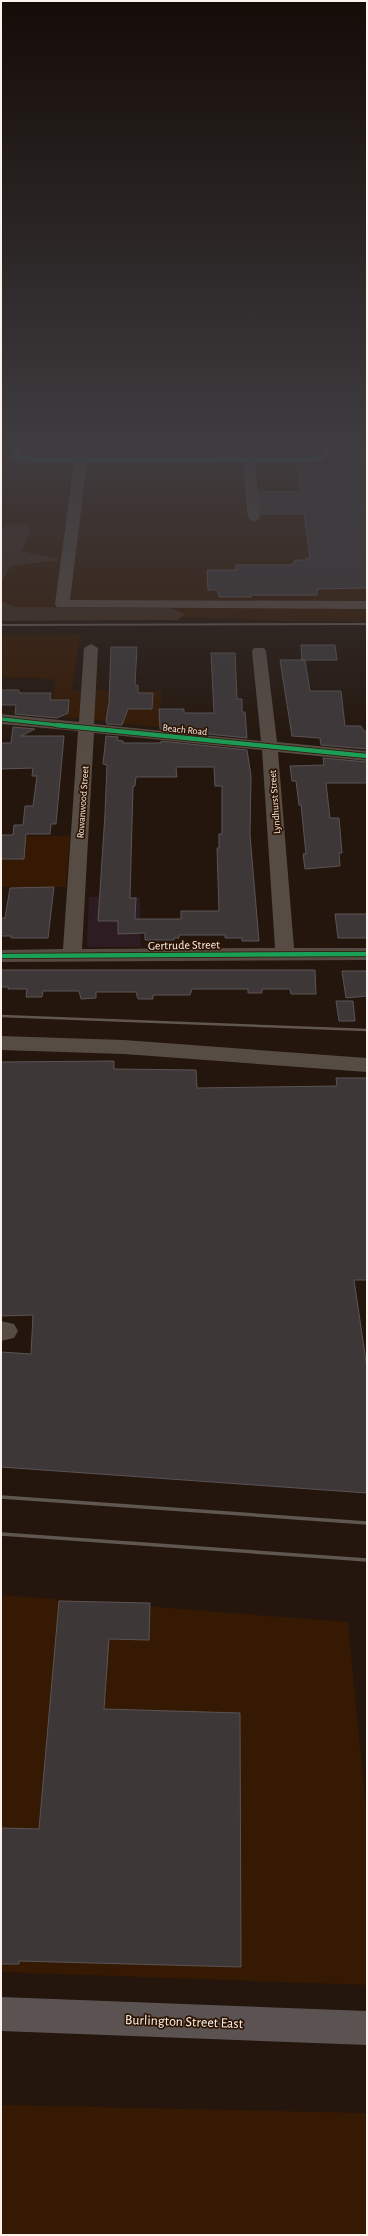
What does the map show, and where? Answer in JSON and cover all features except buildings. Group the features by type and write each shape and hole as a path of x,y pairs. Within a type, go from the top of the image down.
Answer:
{"main road":[{"name":"Burlington Street East","path":"1,2014 367,2028"}],"street":[{"path":"69,547 62,604 367,605"},
{"name":"Rowanwood Street","path":"72,956 91,648"},
{"name":"Lyndhurst Street","path":"259,651 270,747 285,954"},
{"name":"Beach Road","path":"1,719 367,756"},
{"name":"Gertrude Street","path":"1,956 367,954"},
{"path":"1,1043 124,1047 367,1065"}],"shaded area":[{"path":"1,547 367,547 367,621 287,621 1,612"},
{"path":"1,547 23,547 21,551 60,560 11,566 1,582"},
{"path":"1,601 16,607 171,608 185,614 178,620 1,621"},
{"path":"1,635 80,635 72,690 161,691 161,727 51,716 55,679 1,677"},
{"path":"1,836 70,836 66,887 1,887"},
{"path":"89,897 140,897 141,947 87,947"},
{"path":"1,1595 348,1622 367,1819 367,1985 1,1972"},
{"path":"1,2105 367,2113 367,2235 1,2235"}],"railway":[{"path":"1,625 367,624"},
{"path":"1,1016 367,1030"},
{"path":"1,1497 367,1523"},
{"path":"1,1534 367,1560"}],"cycle path":[{"path":"1,719 367,756"},
{"path":"1,956 367,954"}]}
